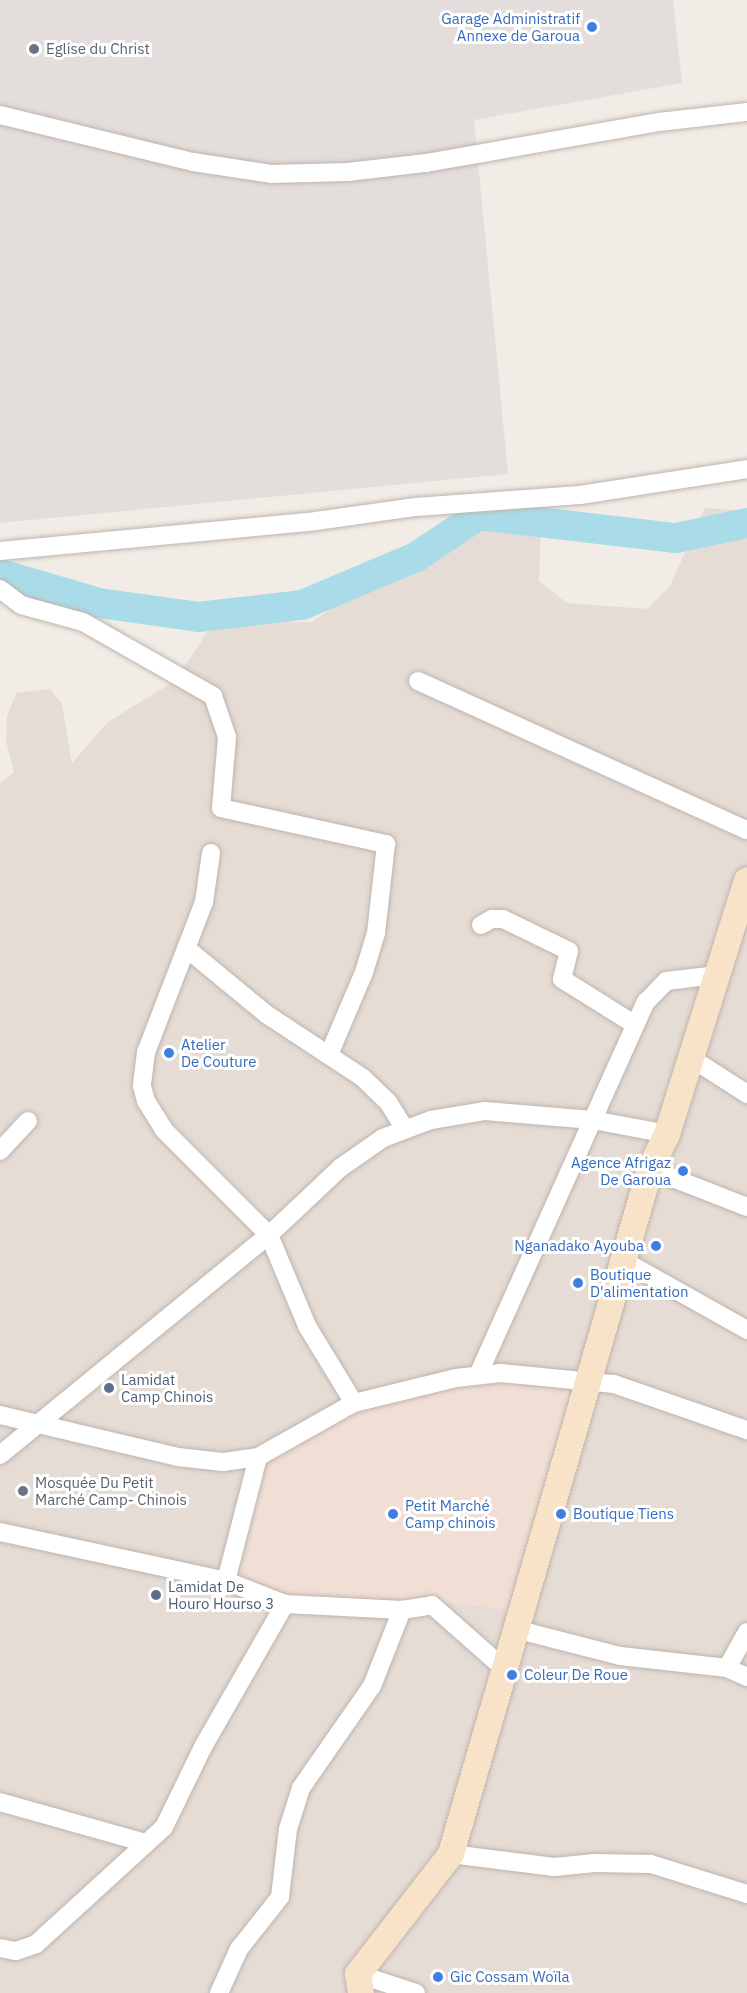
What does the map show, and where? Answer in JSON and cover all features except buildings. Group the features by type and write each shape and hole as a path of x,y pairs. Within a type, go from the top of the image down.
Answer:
{"main road":[{"path":"359,1984 451,1854 502,1667 591,1380 626,1262 650,1169 667,1134 747,880"}],"street":[{"path":"0,115 194,162 271,174 348,172 426,163 668,120 747,112"},
{"path":"0,551 316,521 416,507 580,495 747,469"},
{"path":"0,589 21,605 83,622 213,696 227,737 221,808 386,844 376,933 366,970 330,1053"},
{"path":"418,681 747,830"},
{"path":"211,854 204,902 146,1052 142,1086 146,1101 164,1130 269,1235 307,1326 354,1403"},
{"path":"481,925 492,919 503,919 569,951 562,979 634,1024"},
{"path":"186,948 266,1014 330,1053 376,1090 405,1129"},
{"path":"478,1375 634,1024 656,988 666,981 716,975"},
{"path":"691,1058 747,1094"},
{"path":"0,1455 269,1235 340,1168 405,1129 485,1111 593,1120 667,1134"},
{"path":"0,1151 28,1121"},
{"path":"650,1169 747,1207"},
{"path":"626,1262 747,1330"},
{"path":"0,1414 201,1461 223,1462 258,1457 354,1403 478,1375 591,1380 663,1398 747,1431"},
{"path":"226,1581 258,1457"},
{"path":"0,1532 226,1581 285,1604 402,1610 432,1605 502,1667"},
{"path":"0,1948 16,1951 36,1944 164,1827 177,1808 203,1747 285,1604"},
{"path":"219,1993 239,1948 280,1897 288,1828 301,1788 372,1686 402,1610"},
{"path":"515,1629 620,1656 727,1668 747,1677"},
{"path":"727,1668 747,1632"},
{"path":"0,1802 146,1843"},
{"path":"451,1854 554,1867 595,1863 651,1864 747,1894"},
{"path":"359,1984 416,1993"}],"shaded area":[{"path":"0,0 673,0 682,83 474,120 508,474 0,523"},
{"path":"705,508 747,511 747,1993 0,1993 0,783 14,773 6,741 7,717 16,693 50,689 62,704 72,763 108,722 176,680 213,623 312,622 423,542 500,523 541,526 539,581 567,603 647,609 670,586"},
{"name":"Petit Marché Camp chinois","path":"527,1379 579,1387 511,1610 421,1600 292,1599 234,1576 262,1460 358,1407 420,1391"}],"waterway":[{"path":"0,574 99,603 198,617 302,605 416,557 479,515 676,538 747,523"}],"place":[{"name":"Garage Administratif Annexe de Garoua","path":"592,27"},
{"name":"Eglise du Christ","path":"34,49"},
{"name":"Atelier De Couture","path":"169,1053"},
{"name":"Agence Afrigaz De Garoua","path":"683,1171"},
{"name":"Nganadako Ayouba","path":"656,1246"},
{"name":"Boutique D'alimentation","path":"578,1283"},
{"name":"Lamidat Camp Chinois","path":"109,1388"},
{"name":"Mosquée Du Petit Marché Camp- Chinois","path":"23,1491"},
{"name":"Petit Marché Camp chinois","path":"393,1514"},
{"name":"Boutique Tiens","path":"561,1514"},
{"name":"Lamidat De Houro Hourso 3","path":"156,1595"},
{"name":"Coleur De Roue","path":"512,1675"},
{"name":"Gic Cossam Woïla","path":"438,1977"}]}
